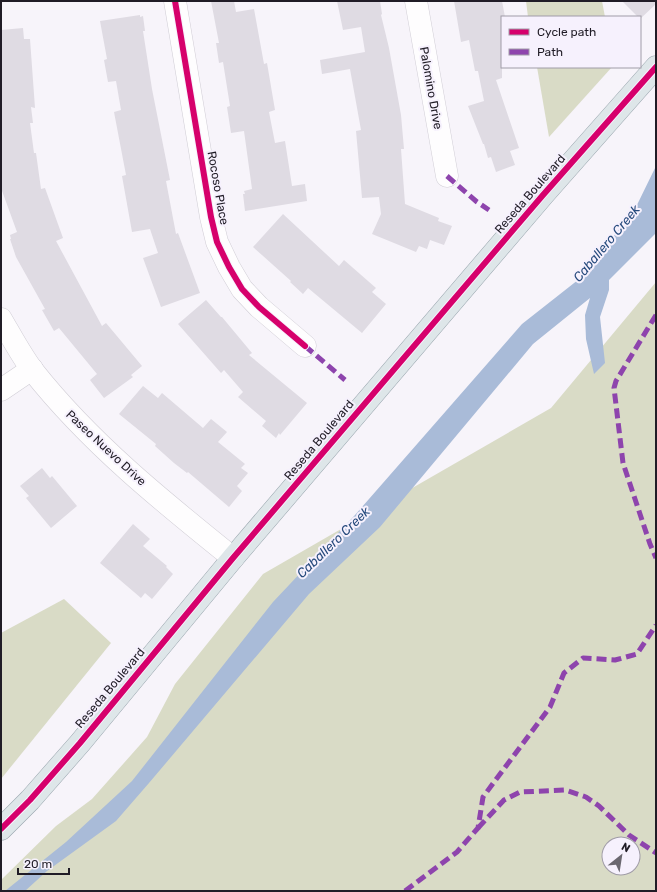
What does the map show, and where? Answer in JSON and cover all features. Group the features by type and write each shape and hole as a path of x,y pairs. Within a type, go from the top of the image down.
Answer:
{"main road":[{"name":"Reseda Boulevard","path":"1,829 30,800 80,742 233,558 537,201 656,67"}],"street":[{"name":"Rocoso Place","path":"175,1 211,217 217,242 229,267 242,288 259,307 305,346"},
{"name":"Palomino Drive","path":"416,1 446,176"},
{"name":"Paseo Nuevo Drive","path":"1,319 32,369 69,414 112,456 233,558"},
{"path":"1,390 32,369"}],"green space":[{"path":"526,1 602,1 605,16 528,16"},
{"path":"537,68 611,68 549,137"},
{"path":"656,282 656,891 1,891 1,880 56,826 92,799 147,737 175,684 263,574 551,408"},
{"path":"64,599 111,643 1,779 1,633"}],"water":[{"name":"Caballero Creek","path":"656,166 656,233 609,280 609,290 600,317 605,363 594,374 586,339 585,315 590,298 533,344 380,527 309,594 116,821 47,871 25,891 5,891 66,842 132,781 273,602 355,515 522,324 583,276 636,207"}],"building":[{"path":"211,1 234,1 236,12 254,9 264,64 267,63 275,110 269,112 275,143 285,141 292,186 305,184 307,201 245,211 243,194 245,194 244,191 252,189 244,131 231,133 227,107 230,106 223,62 219,63 216,43 219,43"},
{"path":"337,1 380,1 381,15 389,48 401,115 404,149 401,149 405,204 439,218 438,221 452,226 444,245 430,240 427,249 419,246 416,252 372,234 381,214 379,197 362,198 356,131 361,130 350,69 322,74 320,60 365,52 361,27 343,30"},
{"path":"454,1 502,1 505,16 501,16 502,78 496,80 519,148 510,151 515,165 496,172 491,157 488,158 484,144 468,106 484,101 478,71 475,71 469,40 461,42"},
{"path":"622,1 656,1 656,4 641,18 641,16 637,16"},
{"path":"140,15 140,17 143,16 145,31 143,31 152,89 170,180 166,181 176,234 178,233 200,293 161,307 143,258 158,253 150,229 132,232 122,176 126,175 114,112 121,110 116,81 108,82 104,60 107,59 100,21"},
{"path":"23,28 24,39 30,39 35,108 31,107 33,123 30,123 34,153 36,153 41,189 45,188 63,238 56,241 102,326 106,323 142,366 131,375 133,377 104,398 90,380 97,374 59,328 54,331 42,310 45,309 16,257 10,239 10,235 17,232 1,188 1,30"},
{"path":"283,214 339,266 344,260 376,288 372,292 386,304 362,333 308,288 303,294 290,282 291,281 253,247"},
{"path":"206,300 252,353 249,355 307,403 276,438 262,426 266,421 238,397 243,392 224,370 221,373 178,324"},
{"path":"143,386 158,398 162,393 203,428 211,419 227,432 218,442 245,464 241,468 248,473 237,486 242,491 229,507 188,472 187,473 174,463 155,446 156,444 119,414"},
{"path":"42,468 50,478 52,476 77,506 51,528 26,498 29,496 20,486"},
{"path":"133,524 150,539 143,546 167,566 166,567 173,574 152,599 145,593 141,598 100,563"}],"marked path":[{"path":"447,176 477,202 489,210"},
{"path":"656,315 616,381 614,388 623,463 656,558"},
{"path":"305,346 345,380"},
{"path":"405,891 457,852 478,828 483,797 550,707 564,673 583,658 615,660 637,654 656,625"},
{"path":"478,828 504,800 520,792 565,790 586,797 599,806 629,835 656,853"}],"cycle path":[{"path":"175,1 211,217 217,242 242,289 259,307 305,346"},
{"path":"1,829 30,800 80,743 233,558 543,195 656,67"}]}
